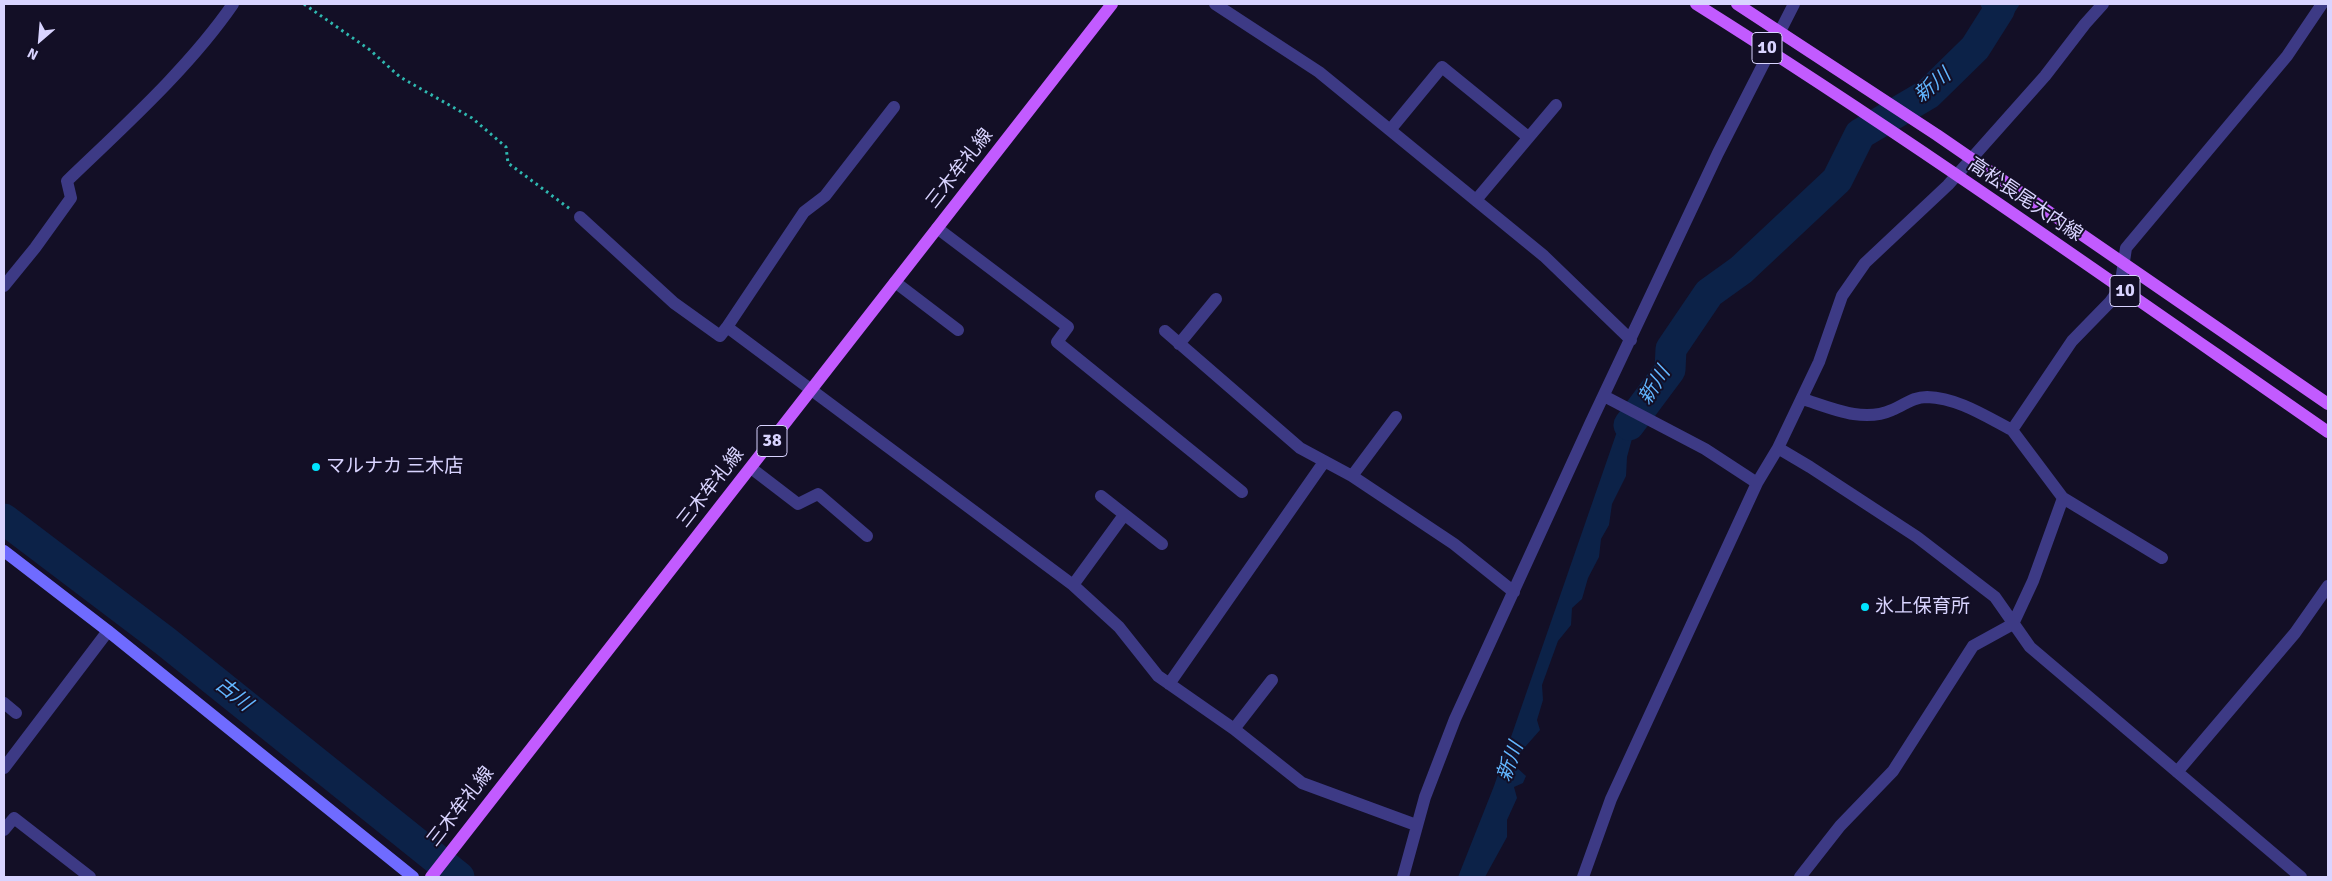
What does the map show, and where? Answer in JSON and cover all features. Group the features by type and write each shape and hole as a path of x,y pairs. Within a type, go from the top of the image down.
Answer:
{"main road":[{"name":"三木牟礼線","path":"431,877 1112,4"},
{"name":"高松長尾大内線","path":"1696,4 1769,50 1921,152 2328,432"},
{"name":"高松長尾大内線","path":"1737,4 1851,77 1971,158 2328,404"}],"street":[{"path":"4,286 35,248 71,198 67,181 140,111 219,23 233,4"},
{"path":"1215,4 1319,72 1544,256 1631,340"},
{"path":"1403,877 1416,825 1437,762 1604,396 1718,153 1794,4"},
{"path":"1583,877 1611,799 1757,483 1778,448 1803,399 1819,362 1842,296 1865,263 1918,215 1956,176 2045,76 2103,4"},
{"path":"2012,430 2072,341 2120,288 2126,248 2286,56 2322,4"},
{"path":"1390,130 1442,67 1528,137"},
{"path":"1476,200 1556,105"},
{"path":"580,217 674,303 720,336 804,212 824,196 894,107"},
{"path":"937,228 1068,327 1057,342 1242,492"},
{"path":"895,282 958,330"},
{"path":"1179,344 1216,299"},
{"path":"727,327 1073,586 1120,627 1158,676 1234,728 1302,783 1416,825"},
{"path":"1165,331 1300,448 1352,476 1454,544 1514,592"},
{"path":"1604,396 1705,448 1757,483"},
{"path":"1803,399 1865,416 1891,411 1913,398 1928,397 1961,404 2012,430 2063,498 2162,558"},
{"path":"1352,476 1396,417"},
{"path":"1778,448 1917,537 1995,597 2030,647 2302,877"},
{"path":"1169,684 1324,462"},
{"path":"751,468 798,504 818,494 867,536"},
{"path":"1101,496 1162,544"},
{"path":"1800,877 1840,826 1893,771 1973,646 2013,624 2033,581 2063,498"},
{"path":"1073,586 1124,515"},
{"path":"4,551 108,630 413,877"},
{"path":"2177,772 2295,633 2328,586"},
{"path":"4,768 108,630"},
{"path":"1234,728 1272,680"},
{"path":"4,703 16,713"},
{"path":"4,830 14,818 90,877"}],"path":[{"path":"304,4 370,50 400,77 472,118 506,147 508,163 580,217"}],"water":[{"path":"1980,4 2020,4 2002,31 1974,55 1972,64 1957,75 1936,103 1917,91 1934,82 1973,40 1984,25 1986,16"},
{"path":"1643,385 1654,391 1633,435 1627,457 1626,476 1612,504 1609,525 1601,539 1599,557 1588,578 1582,599 1572,608 1571,625 1558,641 1542,685 1543,700 1537,720 1540,730 1518,755 1515,766 1526,776 1523,783 1514,787 1517,798 1507,820 1507,837 1485,877 1458,877 1494,786 1621,420"}],"waterway":[{"name":"新川","path":"1629,425 1670,370 1671,349 1709,293 1741,270 1837,180 1860,134 1928,94 1975,48 2001,4"},
{"name":"古川","path":"4,519 165,641 459,877"}],"place":[{"name":"マルナカ 三木店","path":"316,467"},
{"name":"氷上保育所","path":"1865,607"}]}
